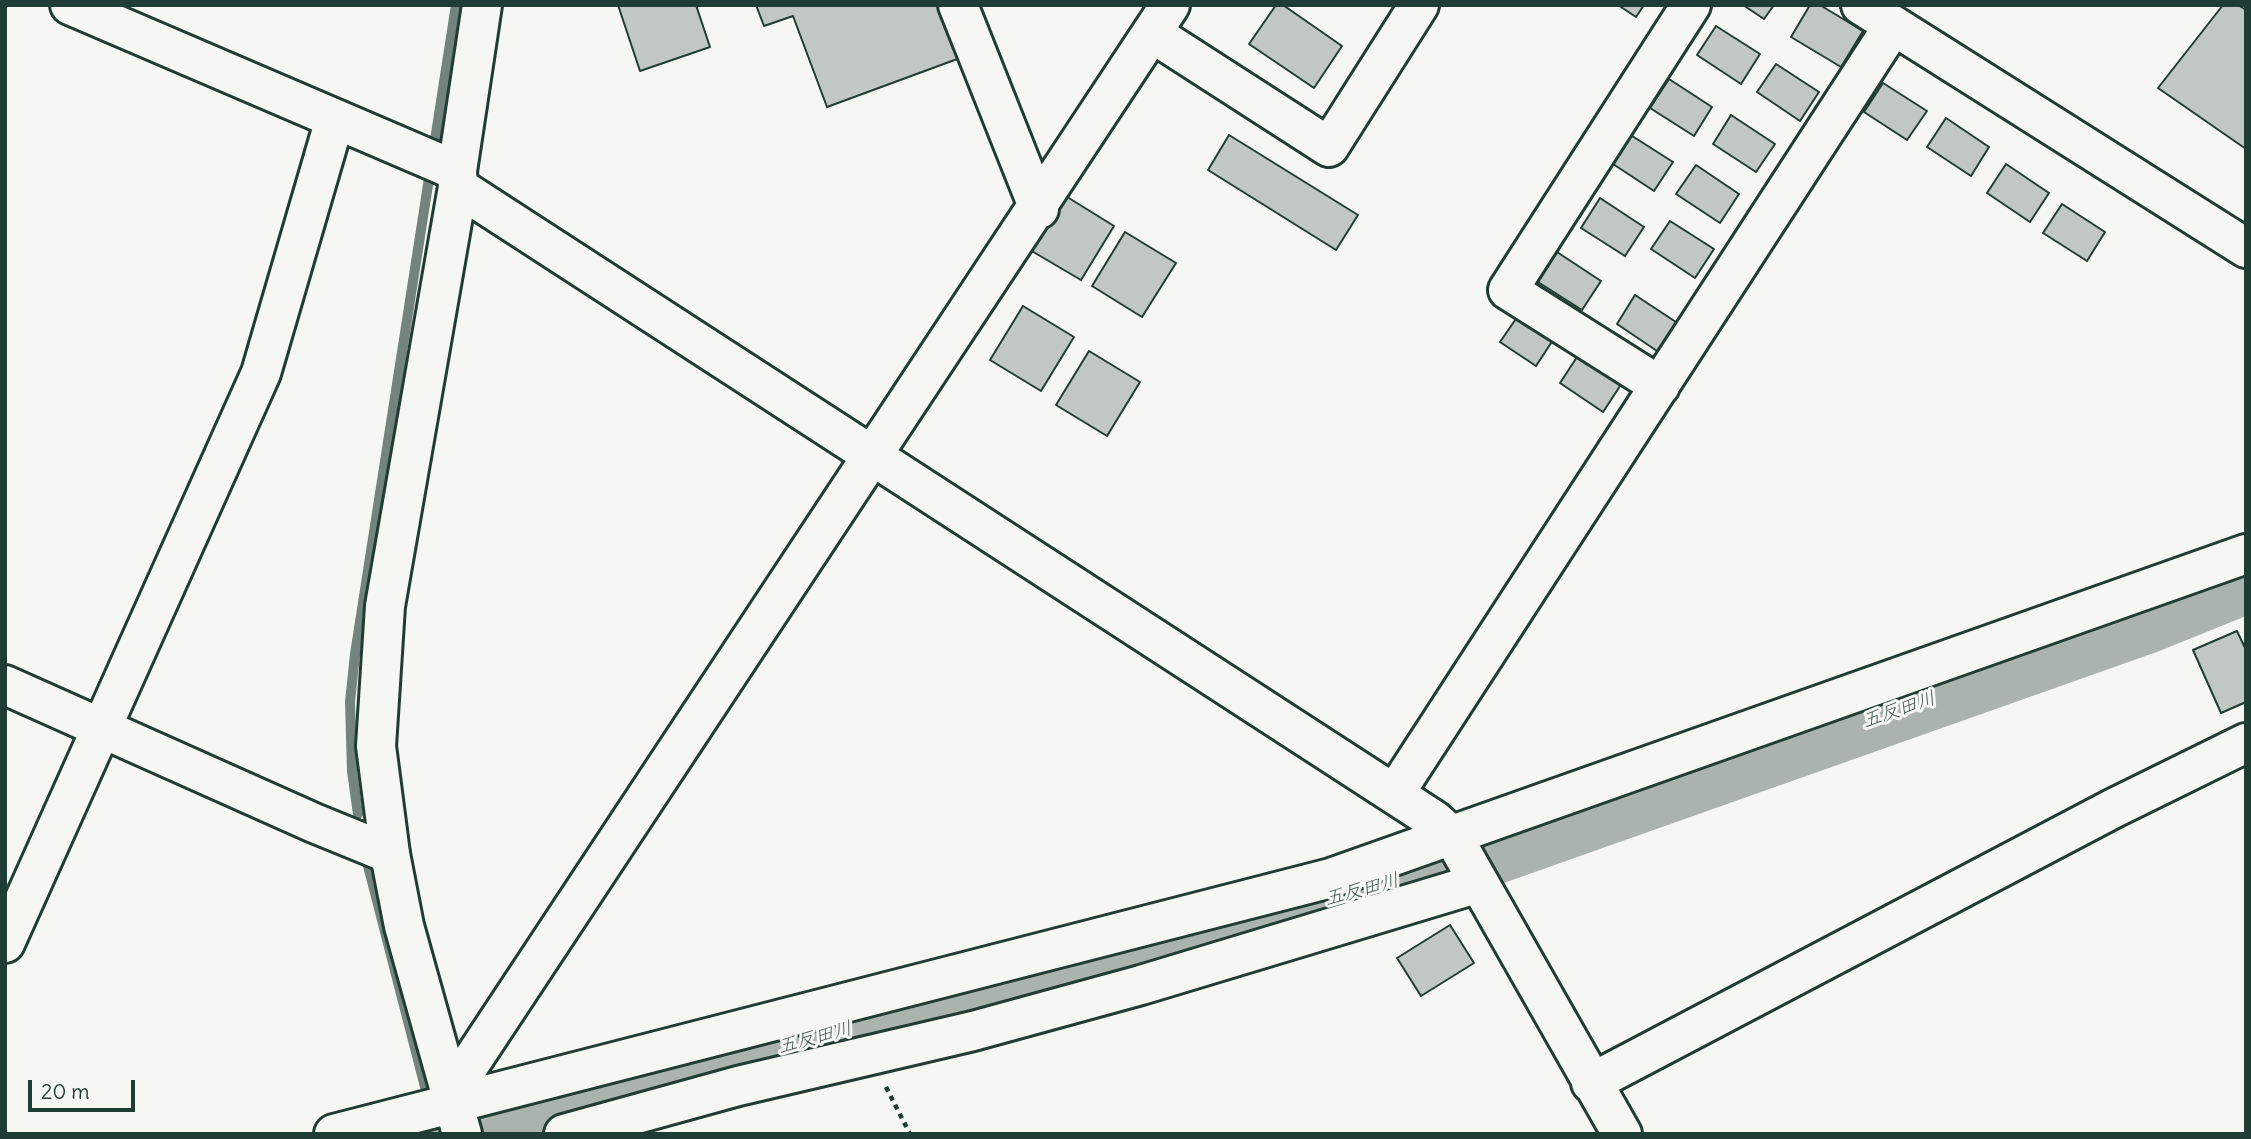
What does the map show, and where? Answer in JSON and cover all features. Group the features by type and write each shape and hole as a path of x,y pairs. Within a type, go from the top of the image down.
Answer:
{"street":[{"path":"71,5 410,151 457,176 625,297 875,454 1395,793 1453,838 1622,1134"},
{"path":"456,1108 404,926 390,854 376,746 385,606 457,176 482,5"},
{"path":"958,5 1038,209"},
{"path":"456,1108 875,454 1161,19 1329,146 1419,5"},
{"path":"1660,386 1508,290 1691,5"},
{"path":"1861,5 2246,248"},
{"path":"1395,793 1893,26"},
{"path":"5,943 100,726 261,373 335,119"},
{"path":"334,1134 456,1108 1331,878 1453,838 2246,554"},
{"path":"5,685 314,823 390,854"},
{"path":"1591,1083 2114,808 2246,743"},
{"path":"564,1134 738,1086 1141,985 1479,882"}],"path":[{"path":"870,1055 911,1134"}],"building":[{"path":"618,5 696,5 710,47 640,71"},
{"path":"756,5 940,5 960,58 827,107 793,16 764,26"},
{"path":"1276,5 1283,5 1342,46 1314,88 1249,44"},
{"path":"1618,5 1644,5 1636,17"},
{"path":"1743,5 1774,5 1764,19"},
{"path":"1810,5 1820,5 1863,31 1841,67 1791,37"},
{"path":"2223,5 2238,5 2246,10 2246,149 2158,88"},
{"path":"1716,26 1760,54 1741,84 1697,55"},
{"path":"1776,64 1819,92 1800,121 1757,92"},
{"path":"1669,79 1712,107 1694,136 1650,108"},
{"path":"1883,83 1927,111 1907,140 1864,112"},
{"path":"1731,115 1775,144 1756,172 1713,144"},
{"path":"1946,118 1989,147 1971,176 1927,147"},
{"path":"1629,134 1673,162 1654,191 1610,162"},
{"path":"1229,135 1358,215 1336,250 1208,170"},
{"path":"2006,164 2049,193 2030,222 1987,193"},
{"path":"1696,165 1739,194 1720,223 1676,194"},
{"path":"1064,195 1114,226 1081,280 1030,250"},
{"path":"1600,198 1644,227 1625,256 1581,228"},
{"path":"2062,204 2105,232 2087,261 2043,233"},
{"path":"1670,221 1714,249 1695,278 1651,249"},
{"path":"1125,232 1176,263 1142,317 1092,286"},
{"path":"1557,252 1601,281 1582,310 1538,282"},
{"path":"1635,295 1679,324 1660,353 1617,324"},
{"path":"1023,306 1074,337 1041,391 990,360"},
{"path":"1520,313 1555,337 1536,366 1500,342"},
{"path":"1089,351 1140,382 1107,436 1056,405"},
{"path":"1579,354 1622,383 1603,412 1560,383"},
{"path":"2237,631 2246,650 2246,702 2221,713 2193,650"},
{"path":"1450,925 1474,963 1421,996 1397,958"}],"waterway":[{"path":"358,814 352,771 350,702 355,654 456,5"},
{"name":"五反田川","path":"458,1134 1265,920 1477,859 2147,622 2246,582"},
{"path":"366,858 425,1087"},
{"path":"436,1128 437,1134"}]}
